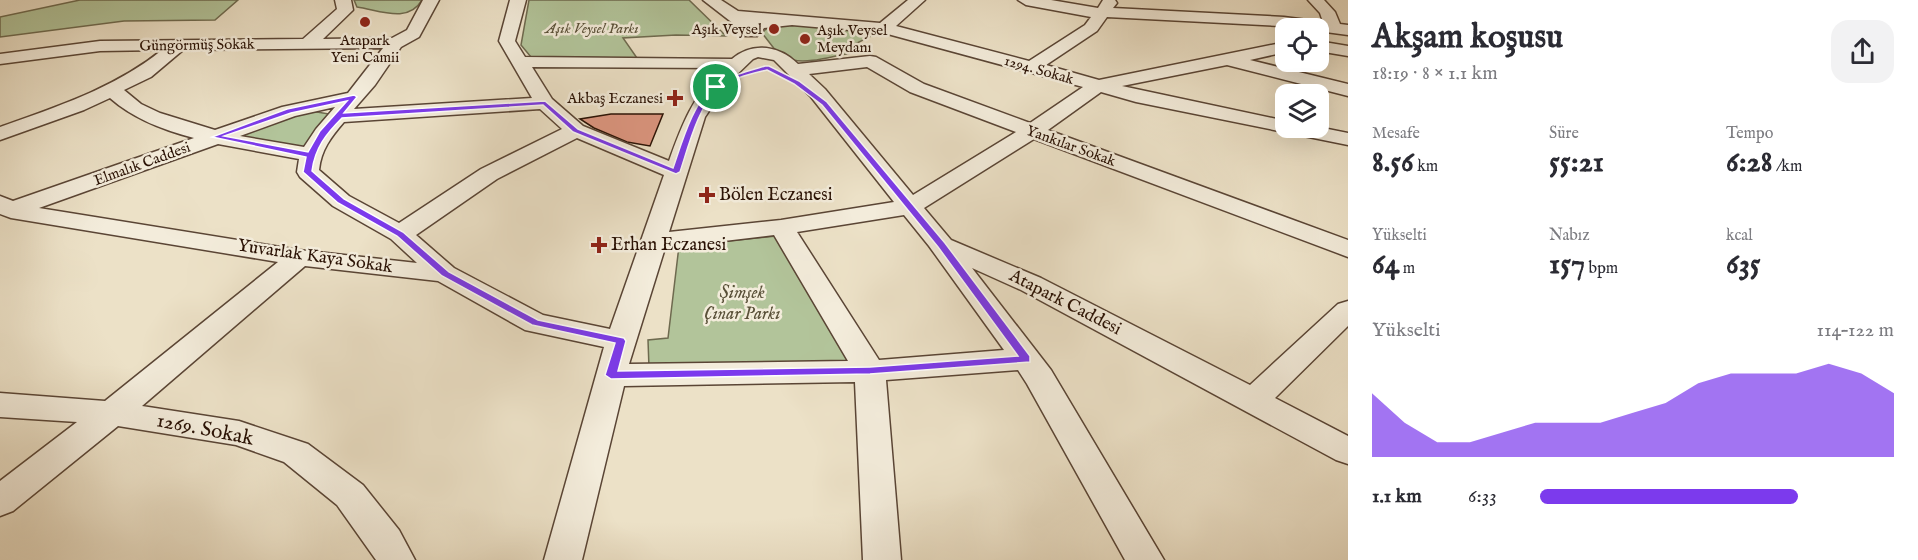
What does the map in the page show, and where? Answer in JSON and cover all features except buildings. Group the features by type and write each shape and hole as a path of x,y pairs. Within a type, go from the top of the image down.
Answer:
{"street":[{"path":"308,44 345,10 343,0"},
{"path":"431,0 413,33 395,43 340,116 323,133 310,155 308,172 341,201 400,234 446,274"},
{"path":"518,0 507,41 545,103 576,130 676,172"},
{"path":"563,560 611,375 656,241 676,172 695,117 733,66 738,29 697,0"},
{"path":"711,0 739,15 778,63"},
{"path":"739,15 775,0"},
{"path":"884,28 917,0"},
{"path":"1026,0 1341,29"},
{"path":"1316,0 1341,29"},
{"path":"1030,68 1091,28 1107,6"},
{"name":"1294. Sokak","path":"739,15 884,28 1136,96 1275,125"},
{"name":"1294. Sokak","path":"751,32 759,24 772,20 792,20"},
{"name":"Güngörmüş Sokak","path":"4,67 26,67 41,54 100,46 395,43"},
{"path":"0,134 77,106 112,90 145,73 180,44"},
{"path":"1329,48 1348,51"},
{"path":"656,241 781,227 910,207 1031,132 1097,86 1275,49"},
{"path":"1227,60 1348,90"},
{"name":"Yankılar Sokak","path":"733,66 738,76 778,63 870,61 916,88 1348,249"},
{"path":"519,62 733,66 778,63"},
{"name":"Atapark Caddesi","path":"778,63 796,83 824,103"},
{"name":"Atapark Caddesi","path":"778,63 818,93 942,245 1031,284 1348,451"},
{"path":"112,90 134,107 176,124 216,137 310,155"},
{"name":"Elmalık Caddesi","path":"4,210 289,111 354,97"},
{"path":"340,116 545,103"},
{"path":"400,234 489,174 576,130"},
{"name":"1294. Sokak","path":"1329,135 1348,139"},
{"name":"Yuvarlak Kaya Sokak","path":"4,210 299,258 446,274 535,323 621,341"},
{"path":"781,227 870,371 882,560"},
{"path":"942,245 1040,378 1144,560"},
{"path":"0,501 112,413 299,258"},
{"path":"1254,400 1348,310"},
{"path":"611,375 870,371 1026,359"},
{"name":"1269. Sokak","path":"0,405 112,413 239,433 296,453 350,495 386,541 396,560"}],"green space":[{"path":"80,0 238,0 215,20 124,21 0,37 0,17"},
{"path":"354,0 422,0 409,12 392,14 357,7"},
{"name":"Aşık Veysel Parkı","path":"529,0 689,0 726,36 676,35 623,38 637,58 531,57 521,45"},
{"path":"783,24 879,32 853,45 860,49 852,53 800,61 776,51 762,33 768,27"},
{"path":"299,112 329,114 304,147 236,138"},
{"name":"Şimşek Çınar Parkı","path":"776,236 850,357 846,365 649,368 648,340 668,338 679,246"}],"place":[{"name":"Atapark Yeni Camii","path":"365,22"},
{"name":"Aşık Veysel","path":"774,29"},
{"name":"Aşık Veysel Meydanı","path":"805,39"},
{"name":"Akbaş Eczanesi","path":"675,98"},
{"name":"Bölen Eczanesi","path":"707,195"},
{"name":"Erhan Eczanesi","path":"599,245"}],"route":[{"path":"716,87 695,117 676,172 576,130 545,103 340,116 323,133 310,155 216,137 289,111 354,97 323,133 310,155 308,172 341,201 400,234 446,274 535,323 621,341 611,375 870,371 1026,359 942,245 824,103 796,83 767,68 738,76 716,87"}]}
